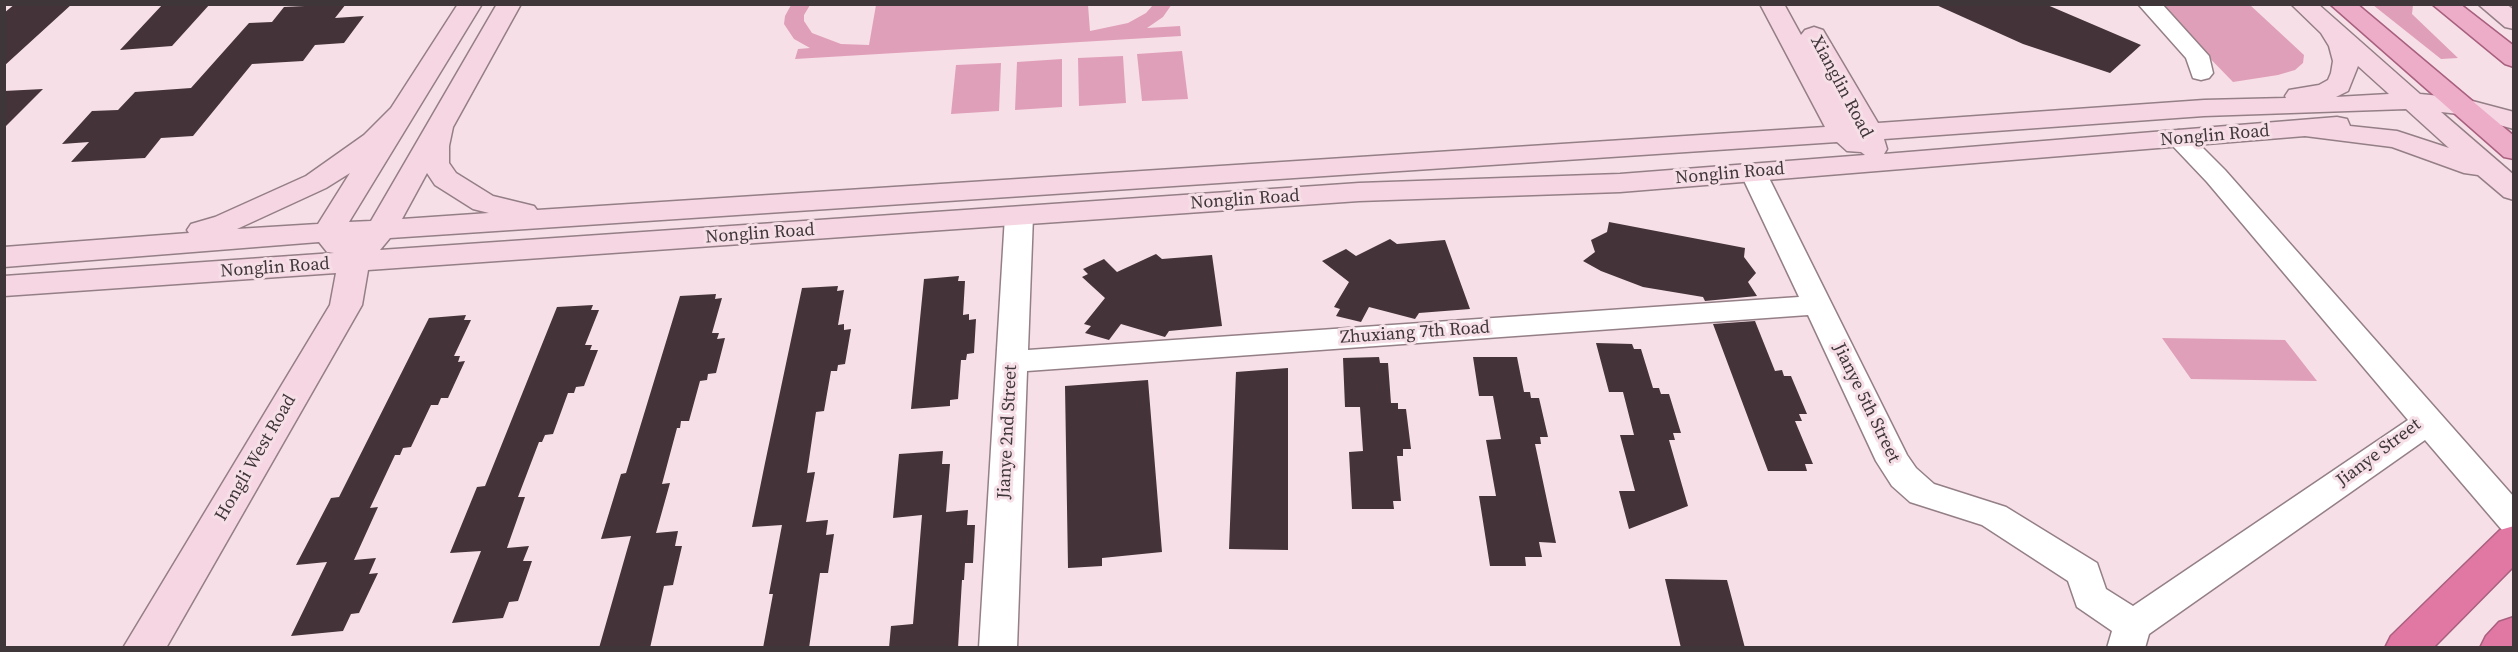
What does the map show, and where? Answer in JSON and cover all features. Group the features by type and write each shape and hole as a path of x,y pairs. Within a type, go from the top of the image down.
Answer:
{"highway":[{"path":"2406,648 2514,541"},
{"path":"2501,648 2514,634"}],"main road":[{"path":"354,263 327,233 470,4"},
{"name":"Hongli West Road","path":"144,648 346,305 354,263 381,230 508,4"},
{"name":"Xianglin Road","path":"1773,4 1876,162"},
{"name":"Xianglin Road","path":"1797,4 1855,131"},
{"path":"2303,4 2511,189"},
{"path":"2342,4 2514,151"},
{"path":"2444,4 2514,59"},
{"path":"2490,4 2514,22"},
{"path":"2204,108 2326,92 2339,85 2346,61 2342,45 2331,29"},
{"name":"Nonglin Road","path":"4,257 327,233 1556,154 2204,108 2346,105 2422,110 2485,126"},
{"path":"2422,110 2462,106 2514,121"},
{"name":"Nonglin Road","path":"4,286 1359,192 1620,183 2301,129 2422,110"},
{"path":"115,249 226,223 316,182 346,163 374,141 402,113"},
{"path":"441,123 435,146 435,164 445,179 456,188 483,203 536,214 573,218"},
{"path":"1855,131 1908,141 2134,127 2153,129 2179,138"},
{"path":"2301,129 2397,139 2476,167 2511,189"}],"street":[{"path":"2149,4 2197,56 2200,73"},
{"name":"Jianye Street","path":"2130,636 2427,422 2216,176 2179,138"},
{"name":"Jianye 5th Street","path":"1753,172 1893,461 1904,477 1922,493 1994,516 2084,573 2090,597 2130,636"},
{"name":"Jianye 2nd Street","path":"998,648 1018,216"},
{"name":"Zhuxiang 7th Road","path":"1012,362 1819,305"},
{"path":"2427,422 2514,521"}],"shaded area":[{"path":"1172,4 1163,17 1147,28 1180,26 1181,36 795,59 798,49 810,48 794,39 784,24 785,16 791,5 810,5 804,15 804,21 812,33 841,44 869,45 876,5 1088,5 1090,31 1128,23 1146,13 1153,5"},
{"path":"2158,5 2250,5 2304,55 2303,63 2295,70 2278,75 2233,82"},
{"path":"2373,5 2413,5 2412,14 2458,58 2441,59"},
{"path":"1182,51 1188,99 1142,101 1137,54"},
{"path":"1123,56 1126,103 1079,106 1078,58"},
{"path":"1062,59 1062,107 1015,110 1017,62"},
{"path":"1001,63 999,111 951,114 956,65"},
{"path":"2162,338 2285,340 2317,381 2191,379"}],"building":[{"path":"15,4 72,4 4,66 4,13"},
{"path":"163,4 210,4 172,46 120,50"},
{"path":"346,4 335,18 364,16 344,43 315,45 303,61 252,64 193,136 161,138 145,158 71,162 89,142 62,144 92,111 118,110 135,92 191,88 249,23 272,22 284,7"},
{"path":"1934,4 2045,4 2141,45 2110,73 2023,44"},
{"path":"43,89 4,128 4,91"},
{"path":"1609,222 1745,248 1744,257 1756,273 1748,282 1757,296 1705,301 1703,297 1643,287 1601,271 1583,261 1595,252 1591,240 1607,232"},
{"path":"1390,239 1397,244 1445,240 1470,309 1419,313 1415,319 1369,307 1361,322 1336,316 1340,309 1334,307 1349,282 1322,261 1346,249 1356,256"},
{"path":"1156,254 1162,259 1212,255 1222,326 1169,331 1165,337 1121,324 1109,340 1085,333 1091,326 1084,324 1105,298 1082,277 1088,274 1083,269 1104,259 1117,272"},
{"path":"959,276 958,281 965,281 963,315 969,314 969,320 976,319 974,353 967,354 966,360 961,360 958,399 950,400 950,406 911,409 924,279"},
{"path":"838,286 837,291 844,290 838,325 844,324 844,330 851,329 845,364 838,365 837,371 831,371 824,411 816,412 807,473 815,472 806,522 828,520 826,535 834,534 828,573 820,573 809,648 763,648 773,594 769,594 782,525 752,527 765,463 802,288"},
{"path":"716,294 715,299 722,298 712,333 719,333 717,339 725,338 716,373 708,374 707,380 700,381 689,421 681,421 680,428 677,428 662,484 670,483 656,533 678,531 675,546 682,546 673,585 664,586 650,648 599,648 631,536 601,539 621,474 626,473 680,296"},
{"path":"593,305 591,310 599,310 585,345 592,345 590,350 598,350 584,386 576,387 574,393 568,393 553,434 545,435 542,442 539,442 518,497 525,497 507,548 529,546 523,561 532,561 518,601 509,602 503,618 452,623 481,551 450,553 477,487 485,486 557,307"},
{"path":"466,315 464,320 471,320 454,356 460,356 458,362 465,361 448,398 441,398 438,405 431,405 411,447 403,448 400,455 395,455 370,508 378,507 354,560 376,558 369,574 378,573 359,613 351,614 343,631 291,636 327,562 296,565 331,498 339,497 429,318"},
{"path":"1755,321 1775,371 1782,370 1784,376 1791,376 1807,414 1799,414 1802,421 1795,421 1813,464 1805,464 1807,471 1768,471 1713,324"},
{"path":"1596,343 1632,344 1634,349 1641,349 1653,388 1659,388 1661,394 1669,394 1681,433 1673,433 1675,440 1669,440 1688,506 1629,529 1619,491 1635,491 1620,435 1634,435 1623,392 1609,392"},
{"path":"1379,357 1380,363 1388,363 1391,403 1398,403 1398,409 1406,409 1411,449 1403,449 1403,456 1397,456 1401,501 1393,501 1394,509 1352,509 1349,452 1363,451 1360,407 1345,407 1343,358"},
{"path":"1473,357 1517,357 1524,392 1530,392 1531,398 1539,398 1548,437 1540,437 1541,444 1535,444 1556,543 1539,542 1542,557 1525,557 1526,566 1490,566 1479,496 1496,496 1486,440 1501,439 1493,396 1479,396"},
{"path":"1288,368 1288,550 1229,549 1236,372"},
{"path":"1148,380 1162,552 1102,558 1102,566 1068,568 1065,386"},
{"path":"943,451 942,464 950,464 946,512 968,510 967,525 975,525 973,563 965,563 964,580 962,580 958,648 889,648 891,626 913,624 922,515 893,518 899,454"},
{"path":"1665,579 1727,580 1745,648 1681,648"}]}
